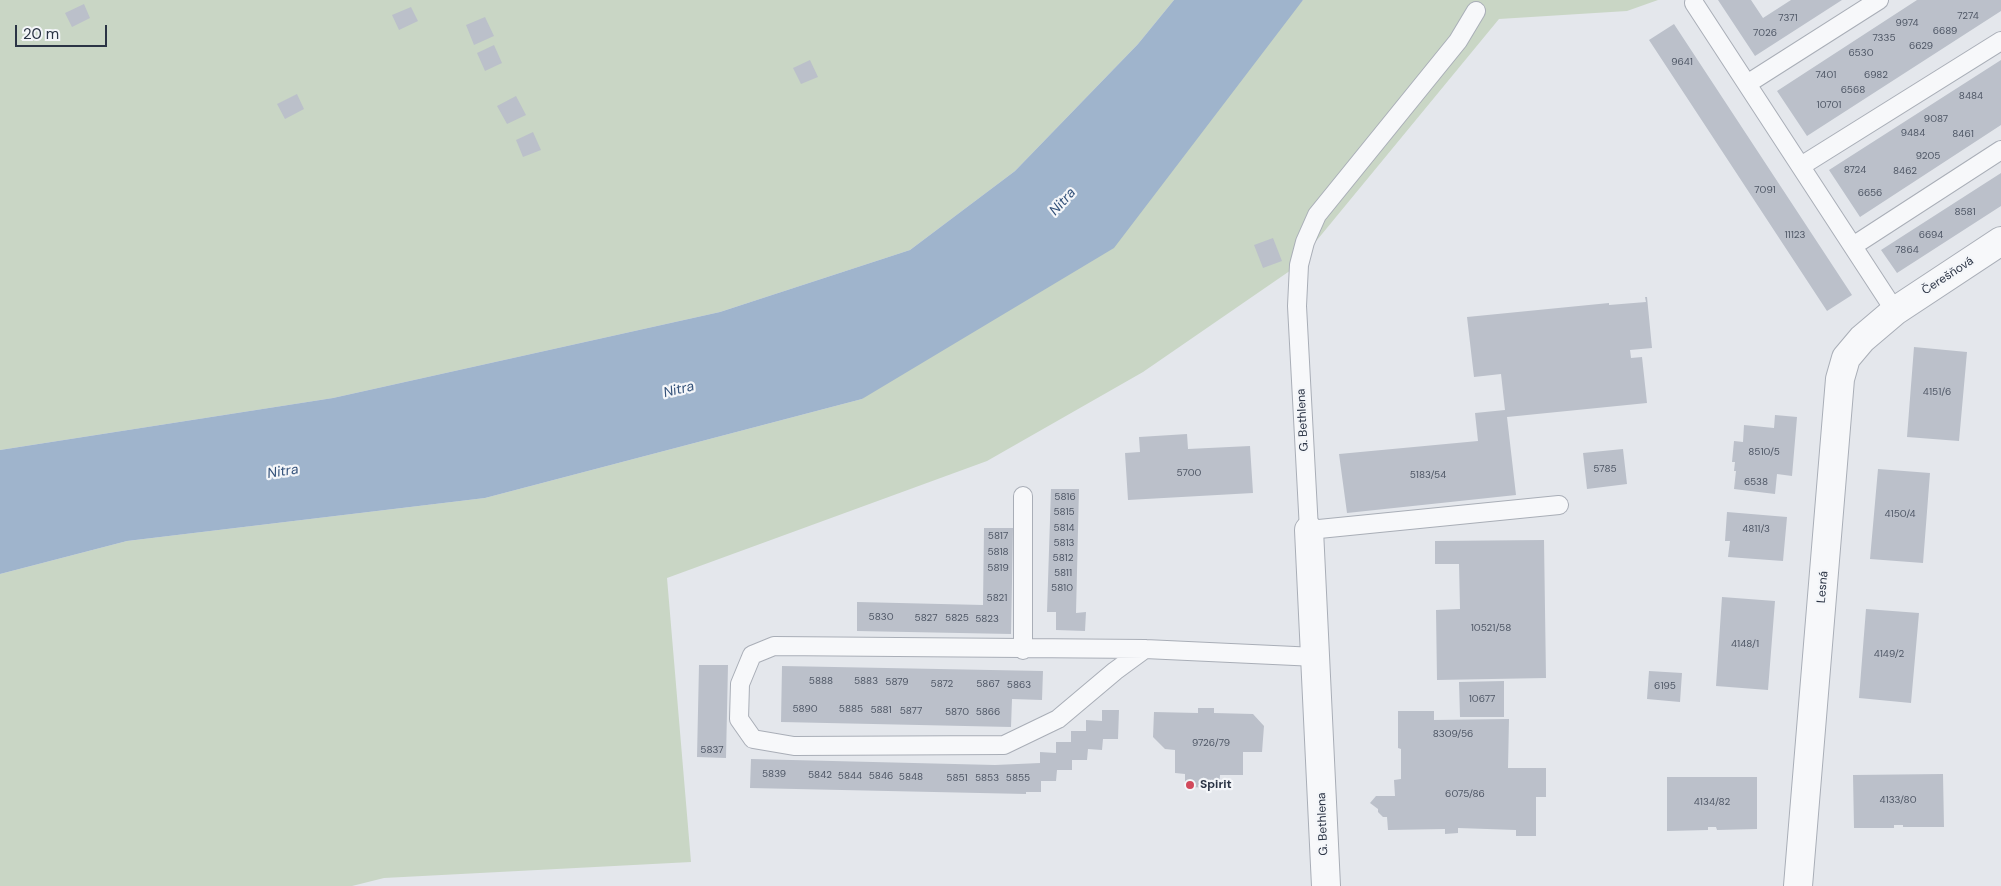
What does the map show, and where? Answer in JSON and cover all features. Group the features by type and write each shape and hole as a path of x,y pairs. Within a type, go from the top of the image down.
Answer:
{"street":[{"name":"Čerešňová","path":"1895,310 2001,241"},
{"name":"Lesná","path":"1798,886 1840,378 1846,358 1862,339 1895,310"},
{"name":"G. Bethlena","path":"1309,530 1326,886"}],"lane":[{"path":"1747,84 1879,0"},
{"path":"1694,3 1895,310"},
{"name":"G. Bethlena","path":"1309,530 1297,306 1299,265 1305,242 1317,215 1458,41 1476,11"},
{"path":"1801,166 2001,40"},
{"path":"1853,246 2001,150"},
{"path":"1023,496 1023,650"},
{"path":"1309,530 1559,505"},
{"path":"1145,649 1115,671 1058,719 1004,745 794,746 753,739 740,719 740,684 752,655 774,646 1023,650 1145,649 1316,657"}],"green space":[{"path":"0,0 1174,0 1138,44 1015,171 910,250 720,312 333,398 0,450"},
{"path":"1303,0 1658,0 1627,11 1499,19 1294,268 1143,372 987,461 667,578 691,862 384,878 352,886 0,886 0,574 127,541 485,498 862,399"}],"water":[{"name":"Nitra","path":"1174,0 1303,0 1114,248 862,399 485,498 127,541 0,574 0,450 333,398 720,312 910,250 1015,171 1138,44"}],"building":[{"path":"1718,0 1751,0 1763,18 1791,0 1842,0 1755,56"},
{"path":"1917,0 2001,0 2001,11 1807,136 1777,91"},
{"path":"84,4 90,18 72,27 65,13"},
{"path":"411,7 418,21 399,30 392,15"},
{"path":"485,17 494,36 474,45 466,25"},
{"path":"1674,24 1852,295 1827,311 1649,40"},
{"path":"494,45 502,63 485,71 477,53"},
{"path":"810,60 818,77 801,84 793,68"},
{"path":"2001,60 2001,125 1860,217 1829,170"},
{"path":"297,94 304,109 285,119 277,104"},
{"path":"516,96 526,115 507,124 497,106"},
{"path":"533,132 541,150 523,157 516,140"},
{"path":"2001,173 2001,206 1897,273 1881,250"},
{"path":"1273,238 1282,261 1263,268 1254,245"},
{"path":"1645,297 1647,297 1652,348 1630,350 1631,358 1642,357 1647,403 1507,417 1516,495 1347,513 1339,454 1478,441 1475,413 1505,410 1501,374 1474,377 1467,317 1609,303 1609,305 1646,302"},
{"path":"1914,347 1967,352 1959,441 1907,437"},
{"path":"1775,415 1797,417 1792,476 1777,474 1775,494 1734,489 1736,471 1734,471 1735,462 1732,462 1734,441 1743,442 1744,425 1774,428"},
{"path":"1187,434 1188,449 1250,446 1253,493 1128,500 1125,453 1140,452 1139,437"},
{"path":"1623,449 1627,484 1587,489 1583,453"},
{"path":"1878,469 1930,473 1923,563 1870,559"},
{"path":"1051,489 1079,489 1076,613 1086,612 1085,631 1056,630 1056,612 1047,612"},
{"path":"1727,512 1787,517 1783,561 1728,557 1730,541 1725,541"},
{"path":"984,528 1013,528 1011,634 857,631 857,602 983,605"},
{"path":"1544,540 1546,678 1437,680 1436,610 1460,609 1459,564 1435,564 1435,541"},
{"path":"1722,597 1775,601 1768,690 1716,686"},
{"path":"1866,609 1919,613 1911,703 1859,698"},
{"path":"699,665 728,665 726,758 697,757"},
{"path":"782,666 1043,671 1042,700 1012,699 1011,727 781,722"},
{"path":"1649,671 1682,673 1680,702 1647,699"},
{"path":"1504,681 1504,717 1460,717 1459,682"},
{"path":"1198,708 1214,708 1214,713 1253,714 1264,726 1262,752 1243,752 1243,775 1220,775 1219,788 1185,787 1185,774 1175,773 1175,750 1165,749 1153,737 1154,712 1198,713"},
{"path":"1102,710 1119,710 1118,739 1103,739 1102,750 1088,749 1087,760 1072,760 1072,770 1057,770 1056,781 1041,781 1041,792 1026,792 1026,794 750,788 751,759 995,765 1040,763 1040,752 1056,753 1056,742 1071,742 1071,731 1086,731 1086,720 1102,721"},
{"path":"1398,711 1434,711 1434,720 1509,719 1508,768 1546,768 1546,797 1536,797 1536,836 1516,836 1516,830 1458,828 1458,833 1445,834 1445,829 1388,830 1387,817 1383,817 1378,812 1378,809 1370,803 1376,796 1395,796 1394,780 1401,779 1401,749 1398,748"},
{"path":"1943,774 1944,827 1903,827 1903,825 1894,825 1894,828 1854,828 1853,775"},
{"path":"1667,777 1757,777 1757,829 1717,830 1716,827 1708,827 1708,830 1667,831"}],"place":[{"name":"Spirit","path":"1190,785"}]}
